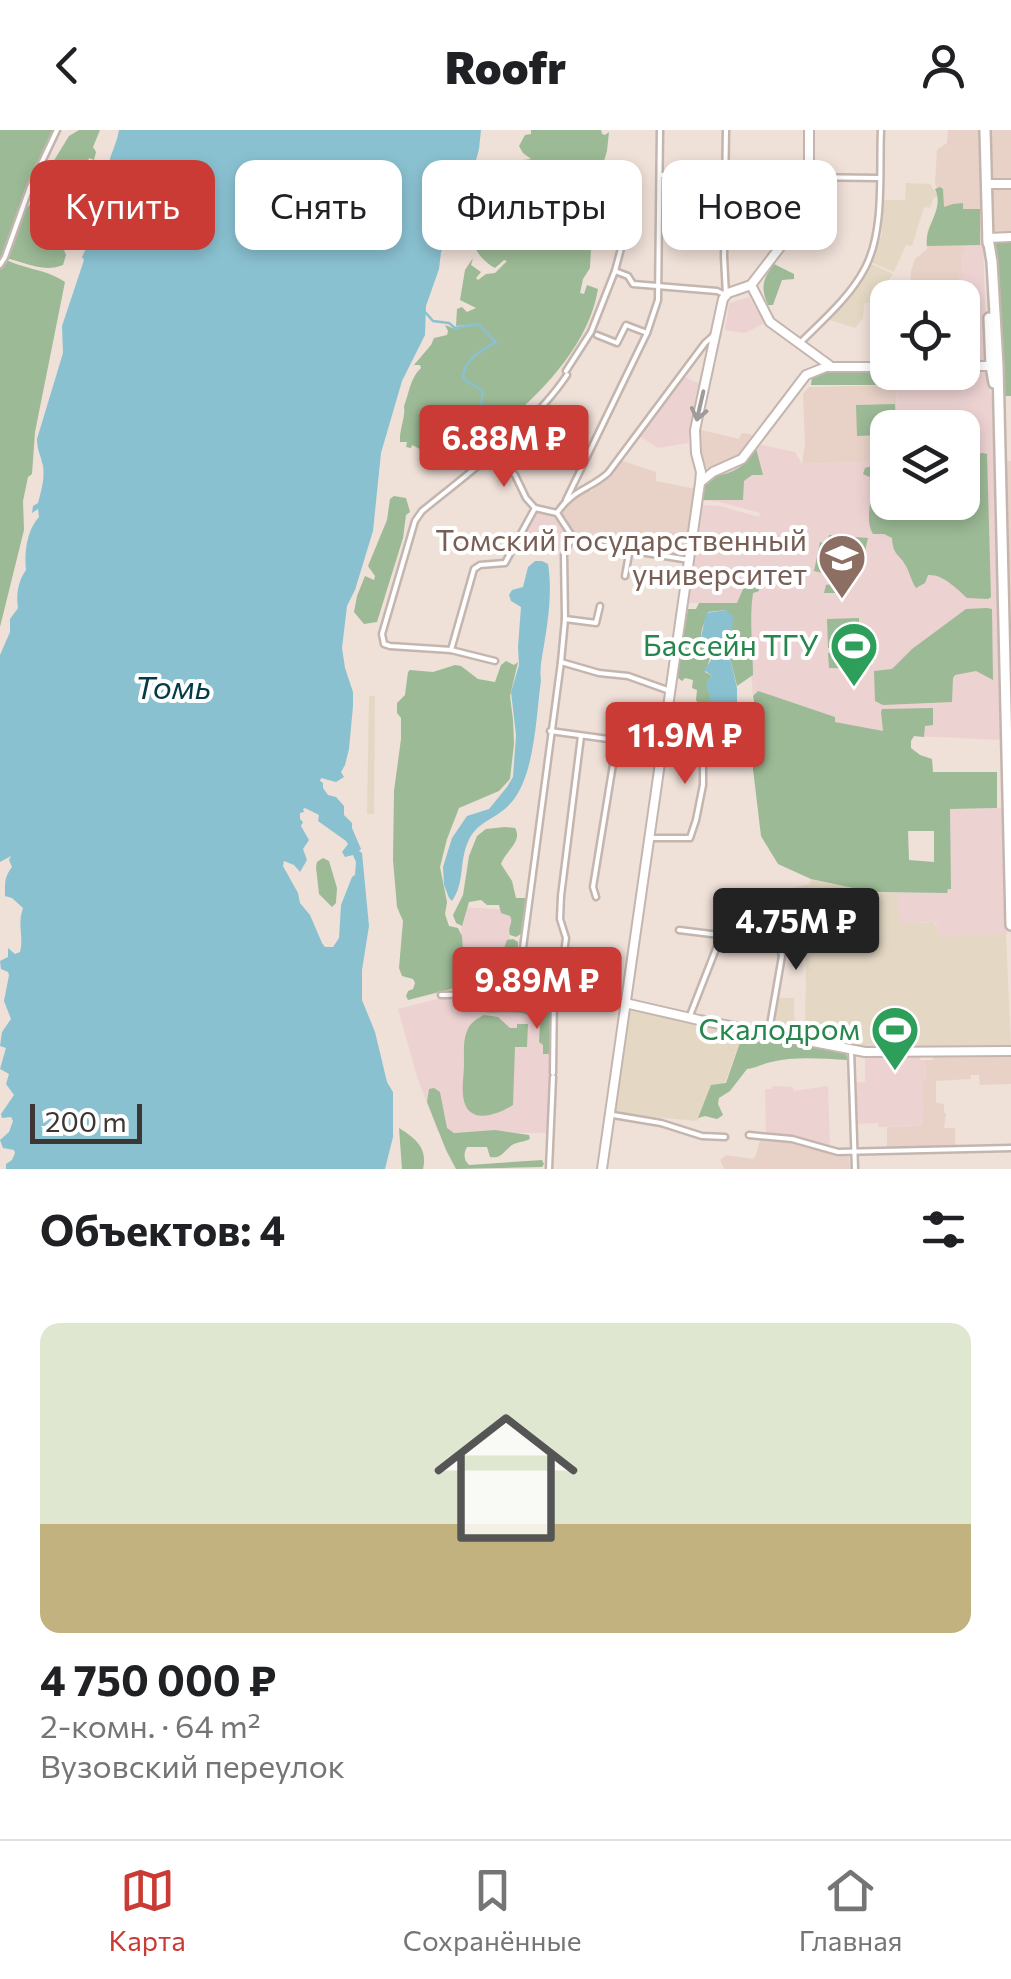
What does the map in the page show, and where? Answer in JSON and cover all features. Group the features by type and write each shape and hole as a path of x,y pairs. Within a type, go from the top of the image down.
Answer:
{"main road":[{"path":"809,130 809,160"},
{"path":"985,130 994,366 1005,459 1011,925"},
{"path":"987,184 1011,184"},
{"path":"988,238 1011,237"},
{"path":"602,1169 700,483 695,430 726,295 754,281 778,250"},
{"path":"754,281 756,296 770,322 817,366"},
{"path":"739,290 756,296"},
{"path":"804,350 806,375"},
{"path":"700,483 713,472 738,462 817,366 870,367"},
{"path":"980,366 994,366"},
{"path":"700,467 713,472"},
{"path":"625,1002 851,1050 884,1054 1011,1051"}],"street":[{"path":"0,265 57,130"},
{"path":"557,512 647,333 658,300 660,130"},
{"path":"726,130 726,160"},
{"path":"804,350 866,266 876,235 881,130"},
{"path":"837,178 879,178"},
{"path":"495,660 451,650 384,644 382,634 415,522 422,511 494,452 557,389 591,332 621,250"},
{"path":"615,271 628,276 634,284 718,291 726,295 724,250"},
{"path":"597,335 616,343 626,325 647,333"},
{"path":"566,500 608,473 716,333"},
{"path":"494,452 515,475 535,508 557,512 574,538 586,544 689,560"},
{"path":"451,650 474,569 505,563 535,508"},
{"path":"517,993 561,662 564,554 574,538"},
{"path":"625,576 629,554"},
{"path":"564,619 596,623 600,606"},
{"path":"561,662 599,674 628,676 670,691"},
{"path":"648,838 690,838 703,785 702,734 665,727"},
{"path":"550,731 662,746"},
{"path":"549,1169 556,992 566,938 560,919 581,736"},
{"path":"596,898 593,887 618,740"},
{"path":"678,930 776,942 782,956 769,1034"},
{"path":"689,1018 721,936"},
{"path":"441,995 575,992 625,1002"},
{"path":"851,1050 855,1169"},
{"path":"610,1115 661,1122 702,1136 725,1137"},
{"path":"748,1135 792,1139 838,1152 1011,1148"}],"shaded area":[{"path":"948,130 981,130 983,245 964,246 961,280 911,280 915,259 927,249 927,232 938,209 937,150 947,143"},
{"path":"989,130 1011,130 1011,181 990,180"},
{"path":"906,183 930,184 938,196 930,208 924,207 912,246 906,245 894,272 871,262 882,234 883,200 905,200"},
{"path":"994,189 1011,189 1011,233 992,233"},
{"path":"964,245 983,245 987,356 980,362 980,280 959,280 963,276"},
{"path":"869,263 893,274 889,280 870,280 870,303 864,303 863,318 855,328 827,319 853,291"},
{"path":"749,297 765,323 745,333 725,330 729,303"},
{"name":"Томский государственный университет","path":"980,371 986,374 995,410 1002,740 884,732 835,722 758,691 753,696 750,653 737,603 685,603 699,505 720,506 759,517 760,513 699,500 704,482 737,466 757,444 795,452 802,464 870,462 870,520 980,520 980,410 897,410 896,390 980,390"},
{"path":"682,376 700,384 688,443 658,448 638,435"},
{"path":"870,386 870,390 896,390 897,410 870,410 870,462 802,464 803,394 809,387"},
{"path":"697,429 739,439 742,433 750,434 756,439 737,459 711,469 701,464"},
{"path":"620,460 656,472 656,481 696,489 685,554 606,545 587,540 567,526 562,514 568,502 586,490 592,491"},
{"path":"1005,461 1011,461 1011,764 1009,596"},
{"name":"Томский государственный университет","path":"537,510 557,516 566,531 565,551 518,551 516,547"},
{"path":"369,696 375,696 374,814 367,814"},
{"path":"1003,808 1007,934 941,937 935,922 901,923 898,893 947,893 949,809"},
{"path":"811,879 873,893 898,893 898,910 920,923 934,922 941,937 1006,934 1011,1046 865,1050 805,1038 806,964 801,946 786,925 789,889 810,884"},
{"path":"462,907 512,910 506,991 458,992"},
{"path":"553,994 550,1133 438,1132 398,1009 449,996"},
{"path":"776,998 794,998 795,1037 776,1034"},
{"path":"639,1010 744,1031 725,1083 697,1121 612,1113 627,1014"},
{"path":"1011,1054 1011,1084 980,1085 979,1075 936,1081 936,1103 944,1104 944,1128 955,1128 955,1147 887,1149 887,1127 923,1126 925,1060 933,1060 933,1055"},
{"path":"865,1055 920,1056 920,1060 925,1060 923,1126 856,1124 854,1083 865,1082"},
{"path":"828,1086 830,1145 766,1135 765,1089 793,1087 794,1091"},
{"path":"761,1137 796,1141 833,1152 833,1156 849,1157 850,1169 724,1169 720,1160 726,1155 753,1159"}],"green space":[{"path":"0,130 55,130 40,160 30,160 30,185 20,212 30,204 30,250 64,250 63,265 39,267 1,257 65,282 35,432 32,474 23,501 24,530 0,627"},
{"path":"79,130 100,130 93,147 94,160 54,160 69,136"},
{"path":"531,130 601,130 605,135 609,132 604,160 523,160 531,159 519,146 525,135 531,134"},
{"path":"940,187 944,207 963,203 963,209 980,209 980,245 927,246 938,204 935,189"},
{"path":"998,241 1011,242 1011,396 1002,392 993,245"},
{"path":"477,250 591,250 590,268 580,293 584,294 587,285 598,289 592,311 558,371 491,435 482,435 469,450 451,459 445,453 432,455 412,445 406,447 407,442 400,442 400,433 412,381 421,368 414,365 434,338 447,335 445,325 455,329 476,324 456,326 457,309 462,307 467,312 476,308 460,300 465,270 473,258 471,265 481,272 478,280 495,273 507,261 495,268"},
{"path":"774,264 794,274 794,279 782,280 773,305 768,305 764,283"},
{"path":"870,373 870,385 811,385 812,376"},
{"path":"895,404 895,410 870,410 870,435 857,436 856,405"},
{"path":"756,448 763,475 752,475 744,481 743,500 701,500 711,479 740,467"},
{"path":"980,453 987,454 991,597 967,598 934,575 928,575 925,583 916,588 892,538 873,534 869,519 870,503 870,520 980,520"},
{"path":"394,496 406,498 410,512 377,622 364,624 354,612 357,596 365,576 374,580 368,566"},
{"path":"829,535 868,538 861,569 841,570 845,582 842,584 848,584 845,590 849,593 824,593 826,585 831,584 833,570 828,566 823,573 814,571 820,542 827,544"},
{"path":"759,586 752,603 753,675 737,686 726,610 708,612 700,643 713,650 705,672 712,676 707,682 714,704 713,720 735,721 737,717 743,729 756,733 735,736 699,729 700,706 697,690 692,688 693,680 682,681 677,677 688,609 696,609 699,603 737,603 744,587"},
{"path":"966,609 992,609 993,680 976,671 955,675 952,702 883,705 875,701 874,671 892,669"},
{"path":"859,618 864,643 828,648 827,619"},
{"path":"870,650 869,669 829,668 828,653"},
{"path":"506,661 514,665 518,662 510,696 514,744 510,779 499,791 459,808 440,867 447,902 445,914 449,926 458,928 462,936 459,987 408,1000 408,991 415,983 402,976 399,968 403,921 397,907 393,860 394,791 401,739 397,703 405,695 410,670 433,672 455,665 478,679 495,682"},
{"path":"758,691 835,717 835,722 883,731 882,709 933,708 933,725 925,726 924,737 914,736 911,748 932,759 933,772 997,772 997,808 950,809 951,889 947,893 872,892 811,879 778,864 761,836 753,769 759,725 753,696","holes":["908,831 934,831 934,862 909,860"]},
{"path":"515,828 517,838 501,864 512,881 516,898 526,898 521,934 516,937 510,935 510,916 501,913 499,905 487,905 481,900 469,902 462,926 453,915 463,895 469,856 477,836 486,829"},
{"path":"323,858 329,861 337,888 332,907 319,894 316,867"},
{"path":"507,940 518,942 517,978 514,990 507,990 503,951"},
{"path":"550,996 550,1054 543,1054 539,1042 540,1020 523,1013 483,1012 465,1007 466,999"},
{"path":"484,1015 498,1017 510,1028 528,1024 527,1047 515,1047 513,1105 483,1116 465,1105 463,1087 466,1035 472,1023"},
{"path":"744,1031 845,1052 848,1060 790,1059 747,1069 730,1091 719,1098 723,1115 717,1119 698,1118 711,1085 726,1083"},
{"path":"429,1089 440,1092 447,1128 454,1133 495,1130 529,1135 530,1139 512,1145 497,1157 490,1157 487,1147 467,1147 465,1157 469,1165 542,1160 542,1167 456,1169 427,1102"},
{"path":"399,1128 419,1144 424,1155 423,1169 402,1169"}],"water":[{"name":"Томь","path":"119,130 481,130 476,160 422,160 422,250 442,250 439,269 426,306 425,335 402,381 381,453 373,531 347,606 342,648 353,706 349,749 341,772 344,777 336,782 321,778 320,781 328,795 344,806 344,815 352,823 362,853 369,926 362,1000 393,1092 393,1137 385,1169 6,1169 15,1153 3,1148 0,1140 13,1121 1,1114 14,1095 6,1084 9,1074 0,1069 6,1048 0,1046 2,1032 11,1019 4,1001 9,975 1,969 0,961 8,957 8,948 15,954 20,952 23,908 5,896 11,856 0,862 0,655 10,632 10,619 18,608 29,535 39,517 38,509 32,513 43,476 37,439 63,353 62,326 85,250 215,250 215,160 110,160","holes":["303,809 319,815 318,821 346,841 342,852 345,857 353,855 356,862 355,875 341,905 339,938 333,947 322,943 283,866 284,861 300,872 307,860 303,849 309,840 300,819"]},
{"path":"535,561 548,564 550,592 529,765 508,806 471,835 452,901 444,885 443,867 452,838 467,816 489,809 513,777 516,735 511,692 519,665 521,607 509,595 523,587 528,567"},
{"path":"726,610 733,616 730,658 737,688 737,719 730,722 713,720 714,704 706,683 712,676 704,670 713,650 701,647 700,643 706,613"}],"waterway":[{"path":"426,313 433,321 455,328 478,324 496,342 469,361 463,379 483,391 479,431 488,442"}],"place":[{"name":"Томский государственный университет","path":"842,600"},
{"name":"Бассейн ТГУ","path":"854,688"},
{"name":"Скалодром","path":"895,1072"}]}
